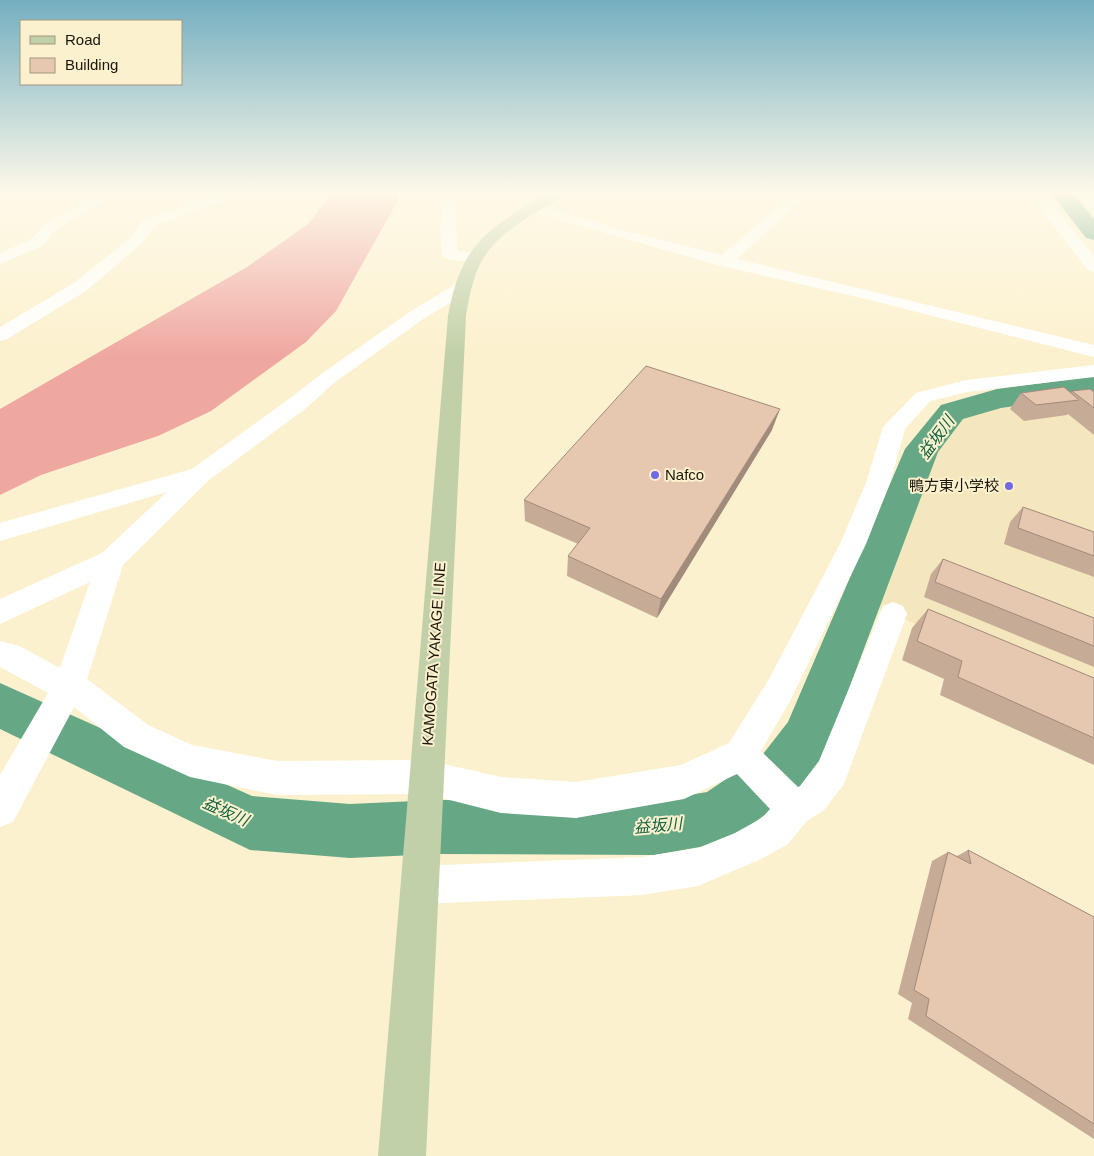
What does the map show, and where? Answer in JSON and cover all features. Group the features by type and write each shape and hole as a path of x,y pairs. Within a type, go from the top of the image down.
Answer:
{"main road":[{"name":"KAMOGATA YAKAGE LINE","path":"402,1156 456,326 462,288 470,266 481,248"}],"street":[{"path":"0,258 24,248"},
{"path":"0,334 80,287 127,248"},
{"path":"449,248 450,255 476,257"},
{"path":"670,248 870,295 1094,351"},
{"path":"724,262 740,248"},
{"path":"1079,248 1094,267"},
{"path":"0,612 111,560 201,474 417,315 462,288"},
{"path":"0,654 8,655 136,736 190,762 277,778 426,783 501,796 576,800 684,782 741,754 779,691 853,544 878,483 894,427 923,397 966,386 1094,371"},
{"path":"0,532 201,474"},
{"path":"3,805 66,691 88,636 111,560"},
{"path":"420,870 642,876 698,867 748,846 775,831 794,808 812,798 832,772 893,614"},
{"path":"741,754 794,808"}],"shaded area":[{"path":"274,248 371,248 336,311 306,342 211,411 158,436 41,475 0,495 0,409 247,267"},
{"name":"鴨方東小学校","path":"1094,391 1094,700 876,607 925,460 942,416 1019,398"}],"building":[{"name":"Nafco","path":"646,366 780,409 661,599 568,556 590,528 524,500"},
{"path":"1064,387 1079,400 1036,405 1021,393"},
{"path":"1090,389 1094,392 1094,408 1072,391"},
{"path":"1023,507 1094,532 1094,556 1018,528"},
{"path":"943,559 1094,618 1094,646 935,582"},
{"path":"928,609 1094,678 1094,738 958,677 962,661 917,641"},
{"path":"968,850 1094,917 1094,1124 926,1016 929,999 914,990 948,852 971,864"}],"waterway":[{"name":"益坂川","path":"0,705 250,823 350,831 437,827 654,828 717,817 781,772 806,738 922,449 952,412 997,399 1094,385"}],"place":[{"name":"Nafco","path":"655,475"},
{"name":"鴨方東小学校","path":"1009,486"}]}
